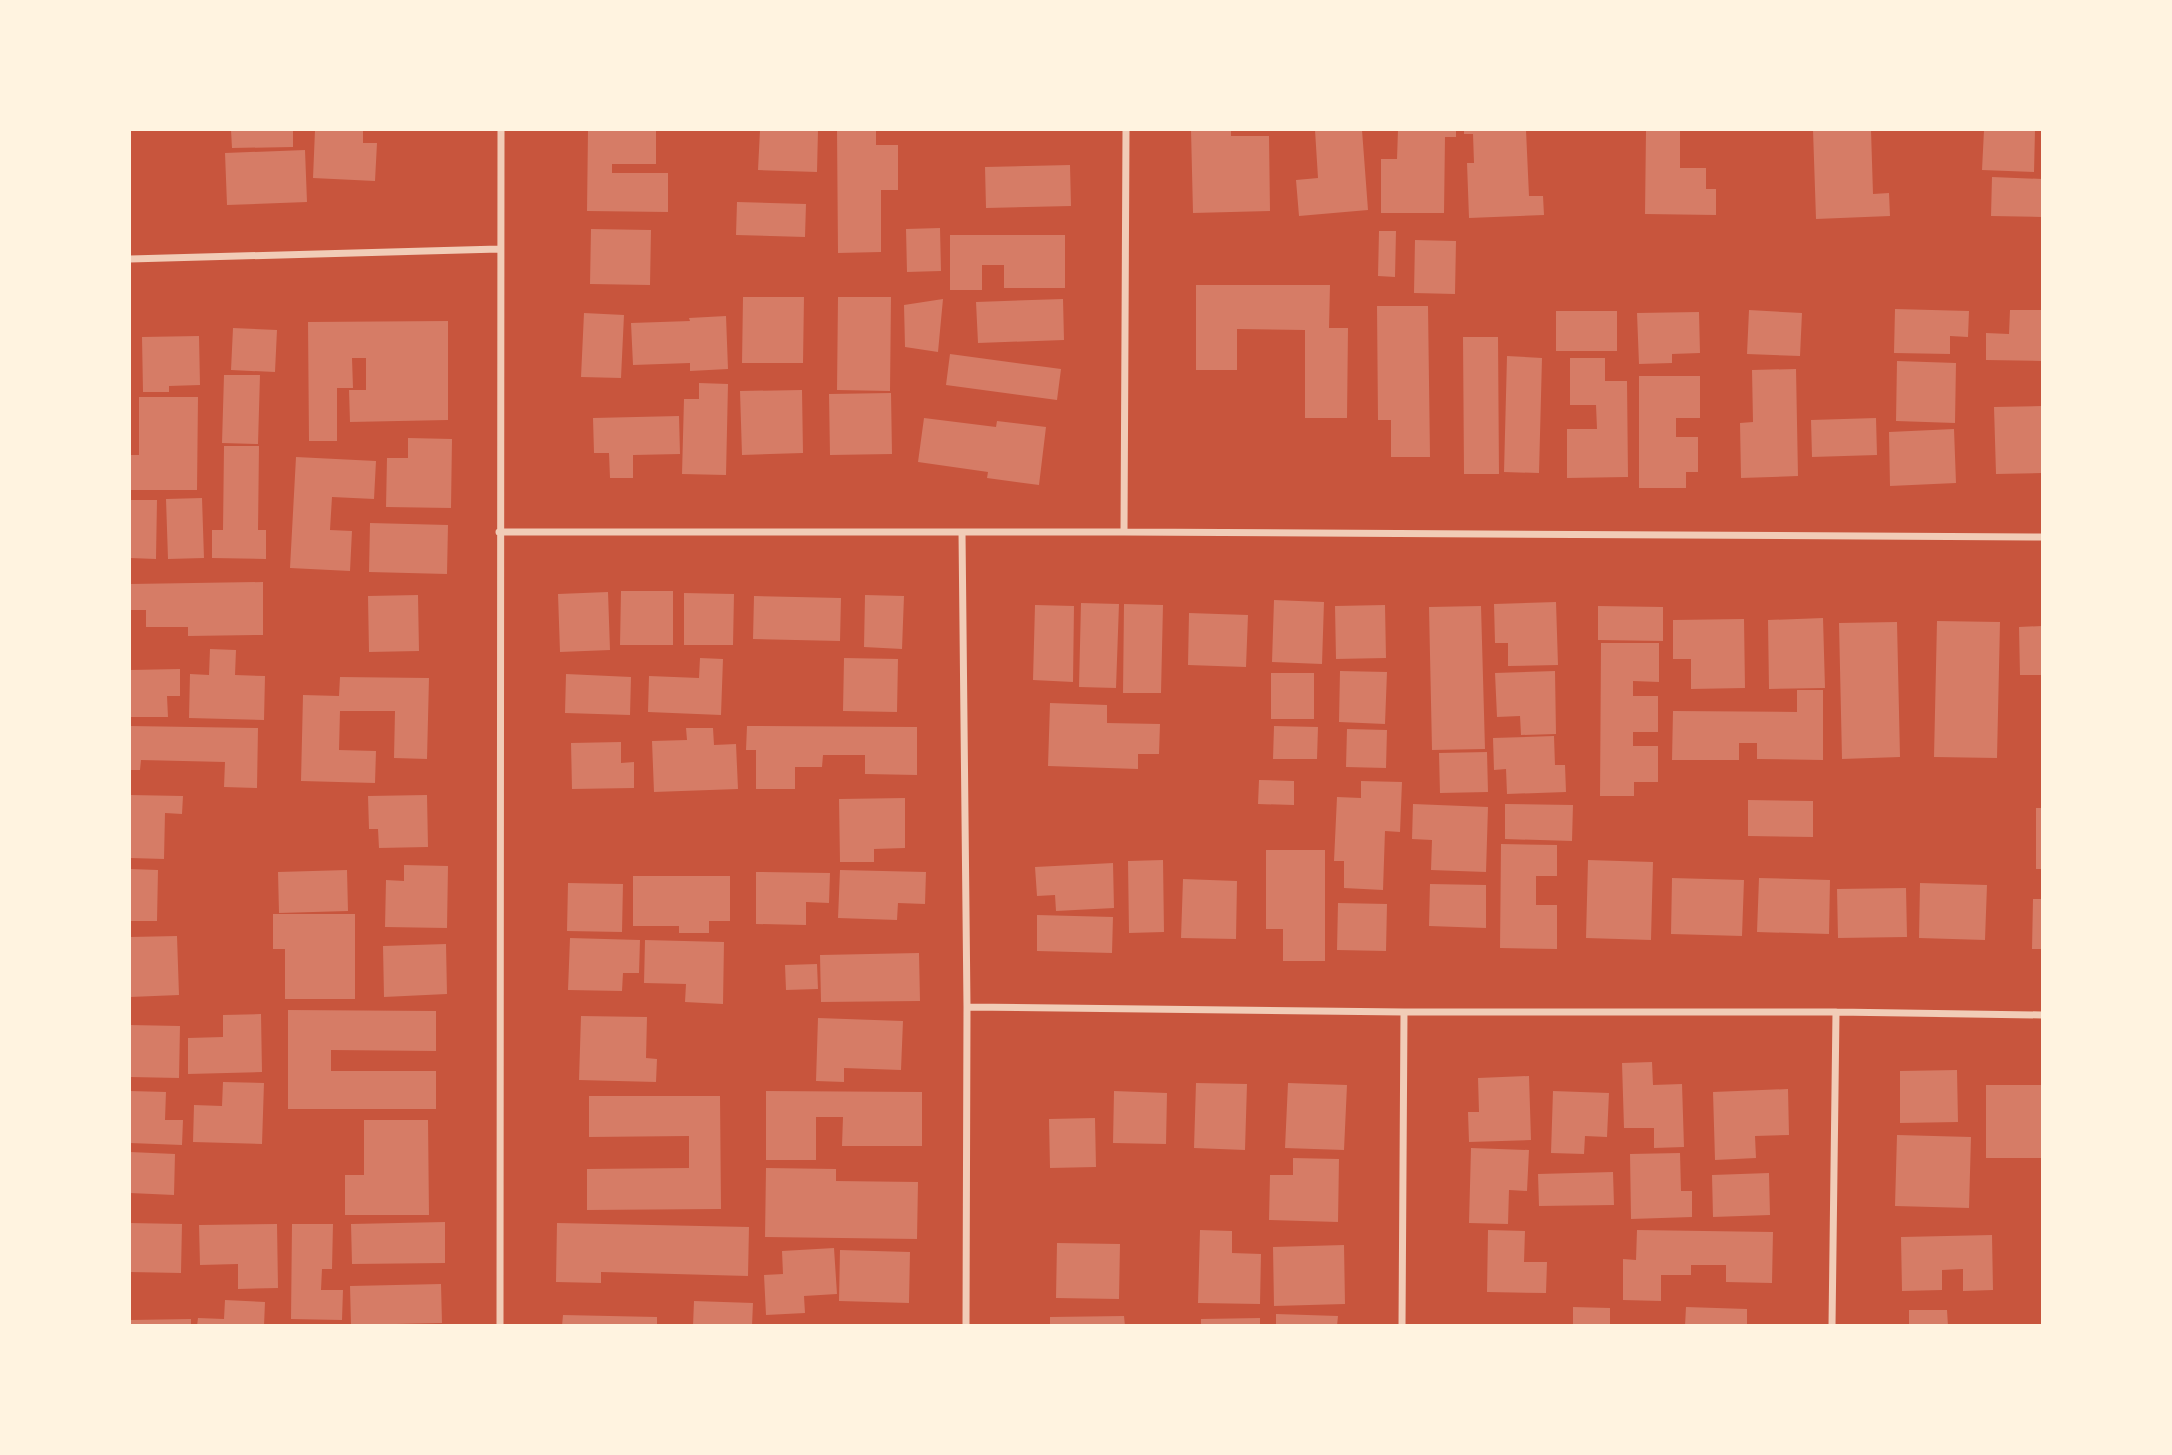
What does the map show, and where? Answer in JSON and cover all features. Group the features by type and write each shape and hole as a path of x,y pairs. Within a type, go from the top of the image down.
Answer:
{"street":[{"path":"500,1325 501,130"},
{"path":"1124,532 1126,130"},
{"path":"130,259 499,249"},
{"path":"499,532 2042,537"},
{"path":"962,532 967,1007 966,1325"},
{"path":"967,1007 2042,1015"},
{"path":"1402,1325 1404,1012"},
{"path":"1832,1325 1836,1012"}],"building":[{"path":"231,130 293,130 293,147 232,148"},
{"path":"315,130 363,130 363,143 377,143 375,181 313,178"},
{"path":"588,130 656,130 656,164 612,164 612,173 668,173 668,212 587,211"},
{"path":"760,130 818,130 817,172 758,170"},
{"path":"837,130 876,130 876,145 898,145 898,190 881,190 881,252 838,253"},
{"path":"1191,130 1231,130 1231,136 1269,136 1270,211 1193,213"},
{"path":"1315,130 1362,130 1368,210 1299,216 1296,180 1318,178"},
{"path":"1398,130 1456,130 1456,137 1445,137 1444,213 1381,213 1381,159 1397,159"},
{"path":"1464,130 1526,130 1529,196 1543,196 1544,215 1469,218 1467,163 1474,163 1473,134 1464,134"},
{"path":"1646,130 1680,130 1680,168 1706,168 1706,189 1716,189 1716,215 1645,214"},
{"path":"1813,130 1871,130 1873,194 1889,193 1890,216 1816,219"},
{"path":"1984,130 2035,130 2034,172 1982,170"},
{"path":"305,150 307,202 227,205 225,153"},
{"path":"1070,165 1071,206 986,208 985,167"},
{"path":"1992,177 2042,179 2042,217 1991,216"},
{"path":"737,202 806,204 805,237 736,235"},
{"path":"940,228 941,271 907,272 906,229"},
{"path":"591,229 651,230 650,285 590,284"},
{"path":"1379,231 1396,231 1395,277 1378,276"},
{"path":"950,235 1065,235 1065,288 1004,288 1004,265 982,265 982,290 950,290"},
{"path":"1415,240 1456,241 1455,294 1414,293"},
{"path":"1196,285 1330,285 1329,328 1348,328 1347,418 1305,418 1305,330 1237,329 1237,370 1196,370"},
{"path":"743,297 804,297 803,363 742,363"},
{"path":"838,297 891,297 890,391 837,390"},
{"path":"943,299 938,352 905,347 904,305"},
{"path":"1063,299 1064,340 978,343 976,302"},
{"path":"1377,306 1428,306 1430,457 1391,457 1391,420 1378,420"},
{"path":"1895,309 1969,311 1968,337 1950,336 1950,354 1894,353"},
{"path":"1749,310 1802,313 1800,356 1747,354"},
{"path":"2010,310 2042,310 2042,361 1986,360 1986,333 2009,334"},
{"path":"1556,311 1617,311 1617,351 1556,351"},
{"path":"1699,312 1700,353 1672,354 1672,363 1639,364 1637,313"},
{"path":"584,313 624,315 621,378 581,377"},
{"path":"726,316 728,369 690,371 690,363 633,365 631,323 690,321 689,318"},
{"path":"448,321 448,420 350,422 349,390 366,390 366,358 352,358 353,388 337,388 337,441 309,441 308,322"},
{"path":"233,328 277,330 275,372 231,370"},
{"path":"199,336 200,385 169,386 169,392 143,392 142,337"},
{"path":"1463,337 1498,337 1499,474 1464,474"},
{"path":"950,354 1061,369 1057,400 946,385"},
{"path":"1507,356 1542,358 1539,473 1504,472"},
{"path":"1570,358 1605,358 1605,381 1627,381 1628,477 1567,478 1567,429 1597,429 1596,405 1570,405"},
{"path":"1897,361 1956,363 1955,423 1896,421"},
{"path":"1796,369 1798,476 1741,478 1740,423 1753,422 1752,370"},
{"path":"224,375 260,375 258,444 222,443"},
{"path":"1639,376 1700,376 1700,418 1676,418 1676,437 1698,437 1698,472 1686,472 1686,488 1639,488"},
{"path":"699,383 728,384 726,475 682,474 684,399 699,399"},
{"path":"802,390 803,453 742,455 740,391"},
{"path":"891,393 892,454 830,455 829,394"},
{"path":"139,397 198,397 197,490 130,490 130,455 139,455"},
{"path":"2042,406 2042,473 1996,474 1994,407"},
{"path":"679,416 680,454 633,455 633,478 610,478 609,453 594,453 593,418"},
{"path":"924,418 996,427 997,421 1046,427 1039,485 987,478 988,472 918,462"},
{"path":"1876,418 1877,455 1812,457 1811,420"},
{"path":"1954,429 1956,483 1890,486 1889,432"},
{"path":"408,438 452,439 451,508 386,507 387,458 408,458"},
{"path":"224,446 259,446 258,530 266,530 266,559 212,558 212,530 223,530"},
{"path":"296,457 376,461 374,499 332,497 330,530 352,531 350,571 290,568"},
{"path":"202,498 204,558 168,559 166,499"},
{"path":"130,500 157,500 156,559 130,558"},
{"path":"370,523 448,525 447,574 369,572"},
{"path":"263,582 263,635 188,636 188,627 146,627 146,610 130,610 130,584"},
{"path":"621,591 673,591 673,645 620,645"},
{"path":"608,592 610,650 560,652 558,594"},
{"path":"684,593 734,594 733,645 684,645"},
{"path":"418,595 419,651 369,652 368,596"},
{"path":"865,595 904,596 902,649 864,647"},
{"path":"754,596 841,598 840,641 753,639"},
{"path":"1274,600 1324,602 1322,664 1272,662"},
{"path":"1556,602 1558,665 1508,666 1508,643 1495,643 1494,604"},
{"path":"1081,603 1119,604 1116,688 1079,687"},
{"path":"1124,604 1163,605 1161,693 1123,693"},
{"path":"1035,605 1074,606 1073,682 1033,680"},
{"path":"1385,605 1386,658 1336,659 1335,606"},
{"path":"1481,606 1485,749 1432,750 1429,607"},
{"path":"1598,606 1663,607 1663,641 1598,640"},
{"path":"1189,613 1248,615 1246,667 1188,665"},
{"path":"1823,618 1825,688 1769,689 1768,620"},
{"path":"1744,619 1745,688 1691,689 1691,659 1673,659 1673,620"},
{"path":"1937,621 2000,622 1997,758 1934,757"},
{"path":"1897,622 1900,757 1842,759 1839,623"},
{"path":"2042,626 2042,675 2020,675 2019,627"},
{"path":"1601,643 1659,643 1659,682 1633,681 1633,696 1658,696 1658,732 1633,732 1633,746 1658,746 1658,782 1634,782 1634,796 1600,796"},
{"path":"210,649 236,650 235,675 265,676 264,720 189,718 190,674 209,675"},
{"path":"700,658 723,659 721,715 648,712 649,676 699,678"},
{"path":"844,658 898,659 897,712 843,711"},
{"path":"180,669 180,696 167,696 168,717 130,717 130,670"},
{"path":"1340,671 1387,672 1385,724 1339,722"},
{"path":"1555,671 1556,734 1521,735 1520,716 1497,717 1495,673"},
{"path":"1271,673 1314,673 1314,719 1271,719"},
{"path":"566,674 631,677 630,715 565,713"},
{"path":"340,677 429,678 427,759 394,758 395,711 340,711 339,750 376,751 375,783 301,781 303,695 339,696"},
{"path":"1797,690 1823,690 1823,760 1757,759 1757,743 1739,743 1739,760 1672,760 1673,711 1797,712"},
{"path":"1050,703 1107,705 1107,723 1160,724 1159,754 1138,754 1138,769 1048,766"},
{"path":"130,726 258,728 257,788 224,787 225,762 141,760 140,770 130,770"},
{"path":"747,726 917,727 917,775 865,774 865,755 823,755 822,767 795,767 795,789 756,789 756,750 746,750"},
{"path":"1274,726 1318,727 1317,759 1273,759"},
{"path":"686,728 713,728 714,745 736,744 738,789 654,792 652,741 687,740"},
{"path":"1347,729 1387,730 1386,768 1346,767"},
{"path":"1554,736 1555,765 1565,765 1566,792 1507,794 1506,769 1494,770 1493,738"},
{"path":"621,742 621,763 634,762 634,788 572,789 571,743"},
{"path":"1487,752 1488,792 1440,793 1439,753"},
{"path":"1259,780 1294,781 1294,805 1258,804"},
{"path":"1361,781 1402,782 1400,832 1385,831 1383,890 1344,888 1344,861 1334,861 1337,797 1361,798"},
{"path":"130,795 183,796 182,814 165,813 164,859 130,858"},
{"path":"427,795 428,847 379,848 378,829 369,829 368,796"},
{"path":"905,798 905,848 874,849 874,862 840,862 839,799"},
{"path":"1748,800 1813,801 1813,837 1748,836"},
{"path":"1413,804 1488,807 1486,872 1431,870 1432,840 1412,839"},
{"path":"1505,804 1573,805 1572,841 1505,839"},
{"path":"2036,808 2042,808 2042,869 2036,869"},
{"path":"1501,844 1557,845 1557,876 1536,876 1536,905 1557,905 1557,949 1500,948"},
{"path":"1266,850 1325,850 1325,961 1283,961 1283,929 1266,929"},
{"path":"1163,860 1164,932 1129,933 1128,861"},
{"path":"1588,860 1653,862 1651,940 1586,938"},
{"path":"1113,863 1114,908 1056,911 1055,895 1037,896 1035,867"},
{"path":"404,865 448,866 447,928 385,927 386,880 404,881"},
{"path":"130,869 158,870 157,921 130,921"},
{"path":"347,870 348,911 279,913 278,872"},
{"path":"840,870 926,872 925,904 898,903 897,920 838,918"},
{"path":"756,872 830,873 829,903 806,902 806,925 756,924"},
{"path":"633,876 730,876 730,921 709,921 709,933 679,933 679,926 633,926"},
{"path":"1672,878 1744,880 1742,936 1671,934"},
{"path":"1759,878 1830,880 1829,934 1757,932"},
{"path":"1183,879 1237,881 1236,939 1181,938"},
{"path":"568,883 623,884 622,932 567,931"},
{"path":"1920,883 1987,885 1985,940 1919,938"},
{"path":"1430,884 1486,885 1486,928 1429,926"},
{"path":"1906,888 1907,937 1838,938 1837,889"},
{"path":"2033,899 2042,899 2042,949 2032,949"},
{"path":"1338,903 1387,904 1386,951 1337,950"},
{"path":"273,914 355,914 355,999 285,999 285,949 273,949"},
{"path":"1037,915 1113,917 1112,953 1037,951"},
{"path":"177,936 179,995 130,997 130,937"},
{"path":"570,938 640,940 639,973 623,973 622,991 568,990"},
{"path":"645,940 724,942 723,1004 685,1002 686,984 644,983"},
{"path":"446,944 447,994 384,997 383,946"},
{"path":"919,953 920,1001 821,1002 820,955"},
{"path":"817,964 818,989 786,990 785,965"},
{"path":"288,1010 436,1011 436,1051 331,1050 331,1071 436,1071 436,1109 288,1109"},
{"path":"261,1014 262,1072 188,1074 188,1038 223,1037 223,1015"},
{"path":"581,1016 647,1017 646,1058 657,1059 656,1082 579,1080"},
{"path":"818,1018 903,1021 901,1070 844,1068 844,1082 816,1081"},
{"path":"130,1025 180,1026 179,1078 130,1077"},
{"path":"1652,1062 1653,1085 1682,1084 1684,1147 1654,1148 1654,1128 1624,1128 1622,1063"},
{"path":"1957,1070 1958,1122 1900,1123 1900,1071"},
{"path":"1529,1076 1531,1140 1469,1142 1468,1112 1479,1112 1478,1078"},
{"path":"223,1082 264,1083 262,1144 193,1142 194,1105 222,1106"},
{"path":"1196,1083 1247,1084 1245,1150 1194,1148"},
{"path":"1288,1083 1347,1085 1344,1150 1285,1148"},
{"path":"1986,1085 2042,1085 2042,1158 1986,1158"},
{"path":"1788,1089 1789,1135 1755,1136 1756,1158 1715,1160 1713,1092"},
{"path":"130,1091 166,1092 165,1120 183,1120 182,1145 130,1143"},
{"path":"766,1091 922,1092 922,1146 842,1146 843,1117 816,1117 816,1160 766,1160"},
{"path":"1114,1091 1167,1093 1166,1144 1113,1143"},
{"path":"1553,1091 1609,1093 1607,1137 1585,1136 1584,1154 1551,1153"},
{"path":"589,1096 720,1096 721,1209 587,1210 587,1169 689,1168 689,1136 589,1137"},
{"path":"1095,1118 1096,1167 1050,1168 1049,1119"},
{"path":"364,1120 428,1120 429,1215 345,1215 345,1175 364,1175"},
{"path":"1897,1135 1971,1137 1969,1208 1895,1206"},
{"path":"1471,1148 1529,1150 1527,1191 1509,1190 1508,1224 1469,1223"},
{"path":"130,1152 175,1154 174,1195 130,1193"},
{"path":"1680,1153 1681,1191 1692,1191 1692,1217 1631,1219 1630,1154"},
{"path":"1293,1158 1339,1159 1338,1222 1269,1220 1270,1175 1293,1175"},
{"path":"766,1168 836,1169 836,1181 918,1182 917,1239 765,1237"},
{"path":"1613,1172 1614,1205 1539,1206 1538,1174"},
{"path":"1769,1173 1770,1215 1713,1217 1712,1175"},
{"path":"445,1222 445,1263 352,1264 351,1224"},
{"path":"130,1223 182,1224 181,1273 130,1272"},
{"path":"557,1223 749,1227 748,1276 601,1272 601,1283 556,1282"},
{"path":"277,1224 278,1288 238,1289 238,1264 200,1265 199,1225"},
{"path":"292,1224 333,1224 332,1269 322,1269 321,1290 343,1290 342,1320 291,1319"},
{"path":"1200,1230 1232,1231 1232,1253 1261,1254 1260,1304 1198,1303"},
{"path":"1488,1230 1525,1231 1524,1262 1547,1262 1546,1293 1487,1292"},
{"path":"1637,1230 1773,1232 1772,1283 1726,1282 1726,1265 1691,1265 1691,1275 1661,1275 1661,1301 1623,1300 1623,1259 1636,1260"},
{"path":"1992,1235 1993,1290 1963,1291 1963,1269 1942,1270 1942,1290 1902,1291 1901,1237"},
{"path":"1057,1243 1120,1244 1119,1299 1056,1298"},
{"path":"1344,1245 1345,1304 1274,1306 1273,1247"},
{"path":"834,1248 837,1294 804,1296 805,1313 766,1315 764,1275 783,1274 782,1251"},
{"path":"840,1250 910,1252 909,1303 839,1301"},
{"path":"441,1284 442,1323 351,1325 350,1286"},
{"path":"225,1300 265,1302 264,1326 197,1326 198,1318 224,1319"},
{"path":"694,1301 753,1303 752,1326 693,1326"},
{"path":"1573,1307 1610,1308 1610,1326 1573,1326"},
{"path":"1686,1307 1747,1309 1747,1326 1685,1326"},
{"path":"1909,1310 1947,1310 1948,1326 1909,1326"},
{"path":"1276,1314 1338,1316 1337,1326 1276,1326"},
{"path":"563,1315 657,1317 657,1326 562,1326"},
{"path":"1124,1316 1125,1326 1050,1326 1050,1317"},
{"path":"1260,1318 1260,1326 1201,1326 1201,1319"},
{"path":"191,1319 191,1326 130,1326 130,1320"}]}
